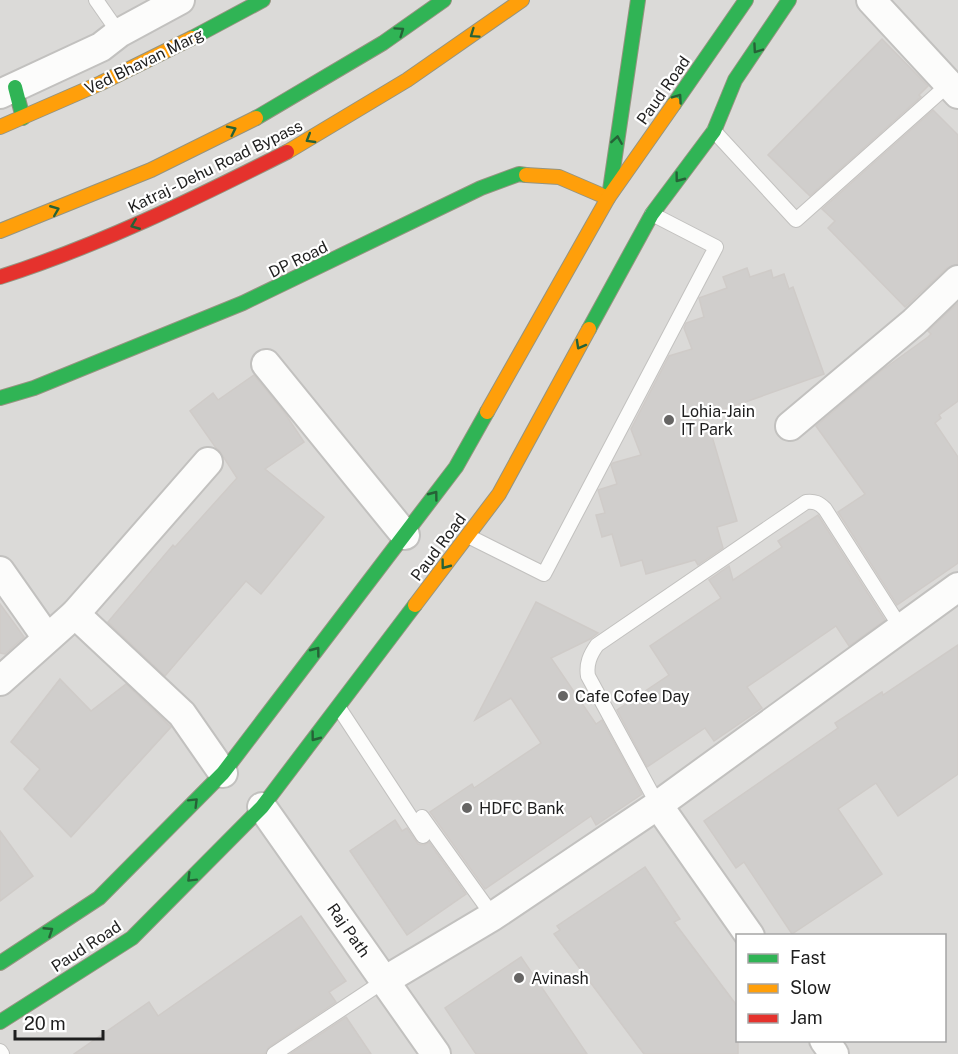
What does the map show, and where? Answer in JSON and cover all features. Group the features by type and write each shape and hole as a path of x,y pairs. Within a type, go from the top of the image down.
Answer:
{"main road":[{"name":"Ved Bhavan Marg","path":"0,128 172,49 263,0"},
{"name":"Katraj - Dehu Road Bypass","path":"0,231 151,170 270,111 383,43 444,0"},
{"name":"Katraj - Dehu Road Bypass","path":"0,278 169,211 292,150 407,80 522,0"},
{"name":"Paud Road","path":"609,198 638,0"},
{"name":"Paud Road","path":"0,963 99,898 227,776 456,467 609,198 746,0"},
{"name":"Paud Road","path":"0,1022 132,938 258,803 338,706 499,494 652,214 714,131 735,80 789,0"},
{"path":"7,91 23,118"},
{"path":"714,131 743,94"},
{"name":"DP Road","path":"0,398 34,388 243,303 481,188 519,174 559,177 609,198"}],"street":[{"path":"7,91 101,47 119,33 180,0"},
{"path":"882,4 954,89"},
{"path":"790,426 914,322 958,280"},
{"path":"266,364 405,535"},
{"path":"0,681 75,614 208,462"},
{"path":"0,571 47,638"},
{"path":"384,981 493,915 658,805 958,587"},
{"path":"75,614 182,714 227,776"},
{"name":"Raj Path","path":"258,803 436,1054"},
{"path":"658,805 749,934"},
{"path":"825,1042 834,1054"}],"lane":[{"path":"96,0 119,33"},
{"path":"714,131 796,220 954,89"},
{"path":"468,535 544,574 716,247 652,214"},
{"path":"658,805 588,676 589,660 597,645 806,502 811,501 815,501 825,509 901,628"},
{"path":"338,706 423,836"},
{"path":"422,817 493,915"},
{"path":"274,1054 384,981"}],"shaded area":[{"path":"0,0 958,0 958,1054 0,1054"}],"building":[{"path":"882,39 928,86 919,95 921,97 810,196 768,155"},
{"path":"933,110 958,135 958,264 947,268 905,307 828,228 835,221 822,209"},
{"name":"Lohia-Jain IT Park","path":"747,268 750,277 771,270 773,278 784,274 789,289 793,287 824,374 706,416 737,521 717,527 723,548 698,565 695,560 646,574 642,560 621,566 612,534 602,537 596,515 605,513 598,490 617,484 611,465 613,463 641,455 631,429 669,356 692,349 684,328 686,323 704,317 699,298 727,288 723,277"},
{"path":"958,303 958,401 939,415 941,418 935,423 958,457 958,563 897,605 838,512 865,494 816,426 881,371 928,337 931,334 928,331"},
{"path":"254,375 284,412 304,442 265,469 324,517 261,594 246,581 165,676 108,622 173,545 175,547 237,478 190,411 213,393 218,400"},
{"path":"818,515 885,620 849,646 836,626 747,687 762,708 714,741 705,728 647,767 617,710 669,675 650,646 721,598 709,580 729,566 733,580 782,547 778,541"},
{"path":"536,602 598,633 551,658 596,724 602,720 642,794 596,825 591,816 485,889 430,812 472,784 474,788 541,743 511,698 475,720"},
{"path":"0,604 24,637 5,654 0,653"},
{"path":"958,645 958,774 898,816 876,783 838,809 882,874 792,934 744,862 736,868 704,821 838,728 835,723 882,692 883,695"},
{"path":"60,679 91,711 126,684 171,727 71,837 24,789 40,769 11,742"},
{"path":"395,820 402,831 407,828 418,844 424,845 429,842 466,894 407,935 350,851"},
{"path":"0,831 33,876 0,901"},
{"path":"645,867 680,919 674,922 736,1004 738,1054 644,1054 554,934 560,930 557,926"},
{"path":"301,916 346,981 329,992 336,1002 269,1047 265,1054 74,1054 149,1002 158,1016"},
{"name":"Avinash","path":"521,957 587,1054 476,1054 445,1008"},
{"path":"346,1017 371,1054 290,1054"}],"traffic: fast":[{"path":"192,38 263,0"},
{"path":"256,118 383,43 444,0"},
{"path":"610,190 638,0"},
{"path":"674,104 746,0"},
{"path":"589,329 652,214 714,131 735,80 789,0"},
{"path":"15,87 23,118"},
{"path":"0,398 34,388 243,303 481,188 519,174 526,175"},
{"path":"0,963 99,898 223,773 456,467 487,412"},
{"path":"0,1022 132,938 262,807 415,605"}],"traffic: slow":[{"path":"287,152 407,80 522,0"},
{"path":"0,127 101,83 192,38"},
{"path":"487,412 608,198 674,104"},
{"path":"0,231 151,170 256,118"},
{"path":"526,175 559,177 608,198"},
{"path":"415,605 499,494 589,329"}],"traffic: jam":[{"path":"0,277 110,236 182,204 287,152"}],"place":[{"name":"Lohia-Jain IT Park","path":"669,420"},
{"name":"Cafe Cofee Day","path":"563,696"},
{"name":"HDFC Bank","path":"467,808"},
{"name":"Avinash","path":"519,978"}]}
